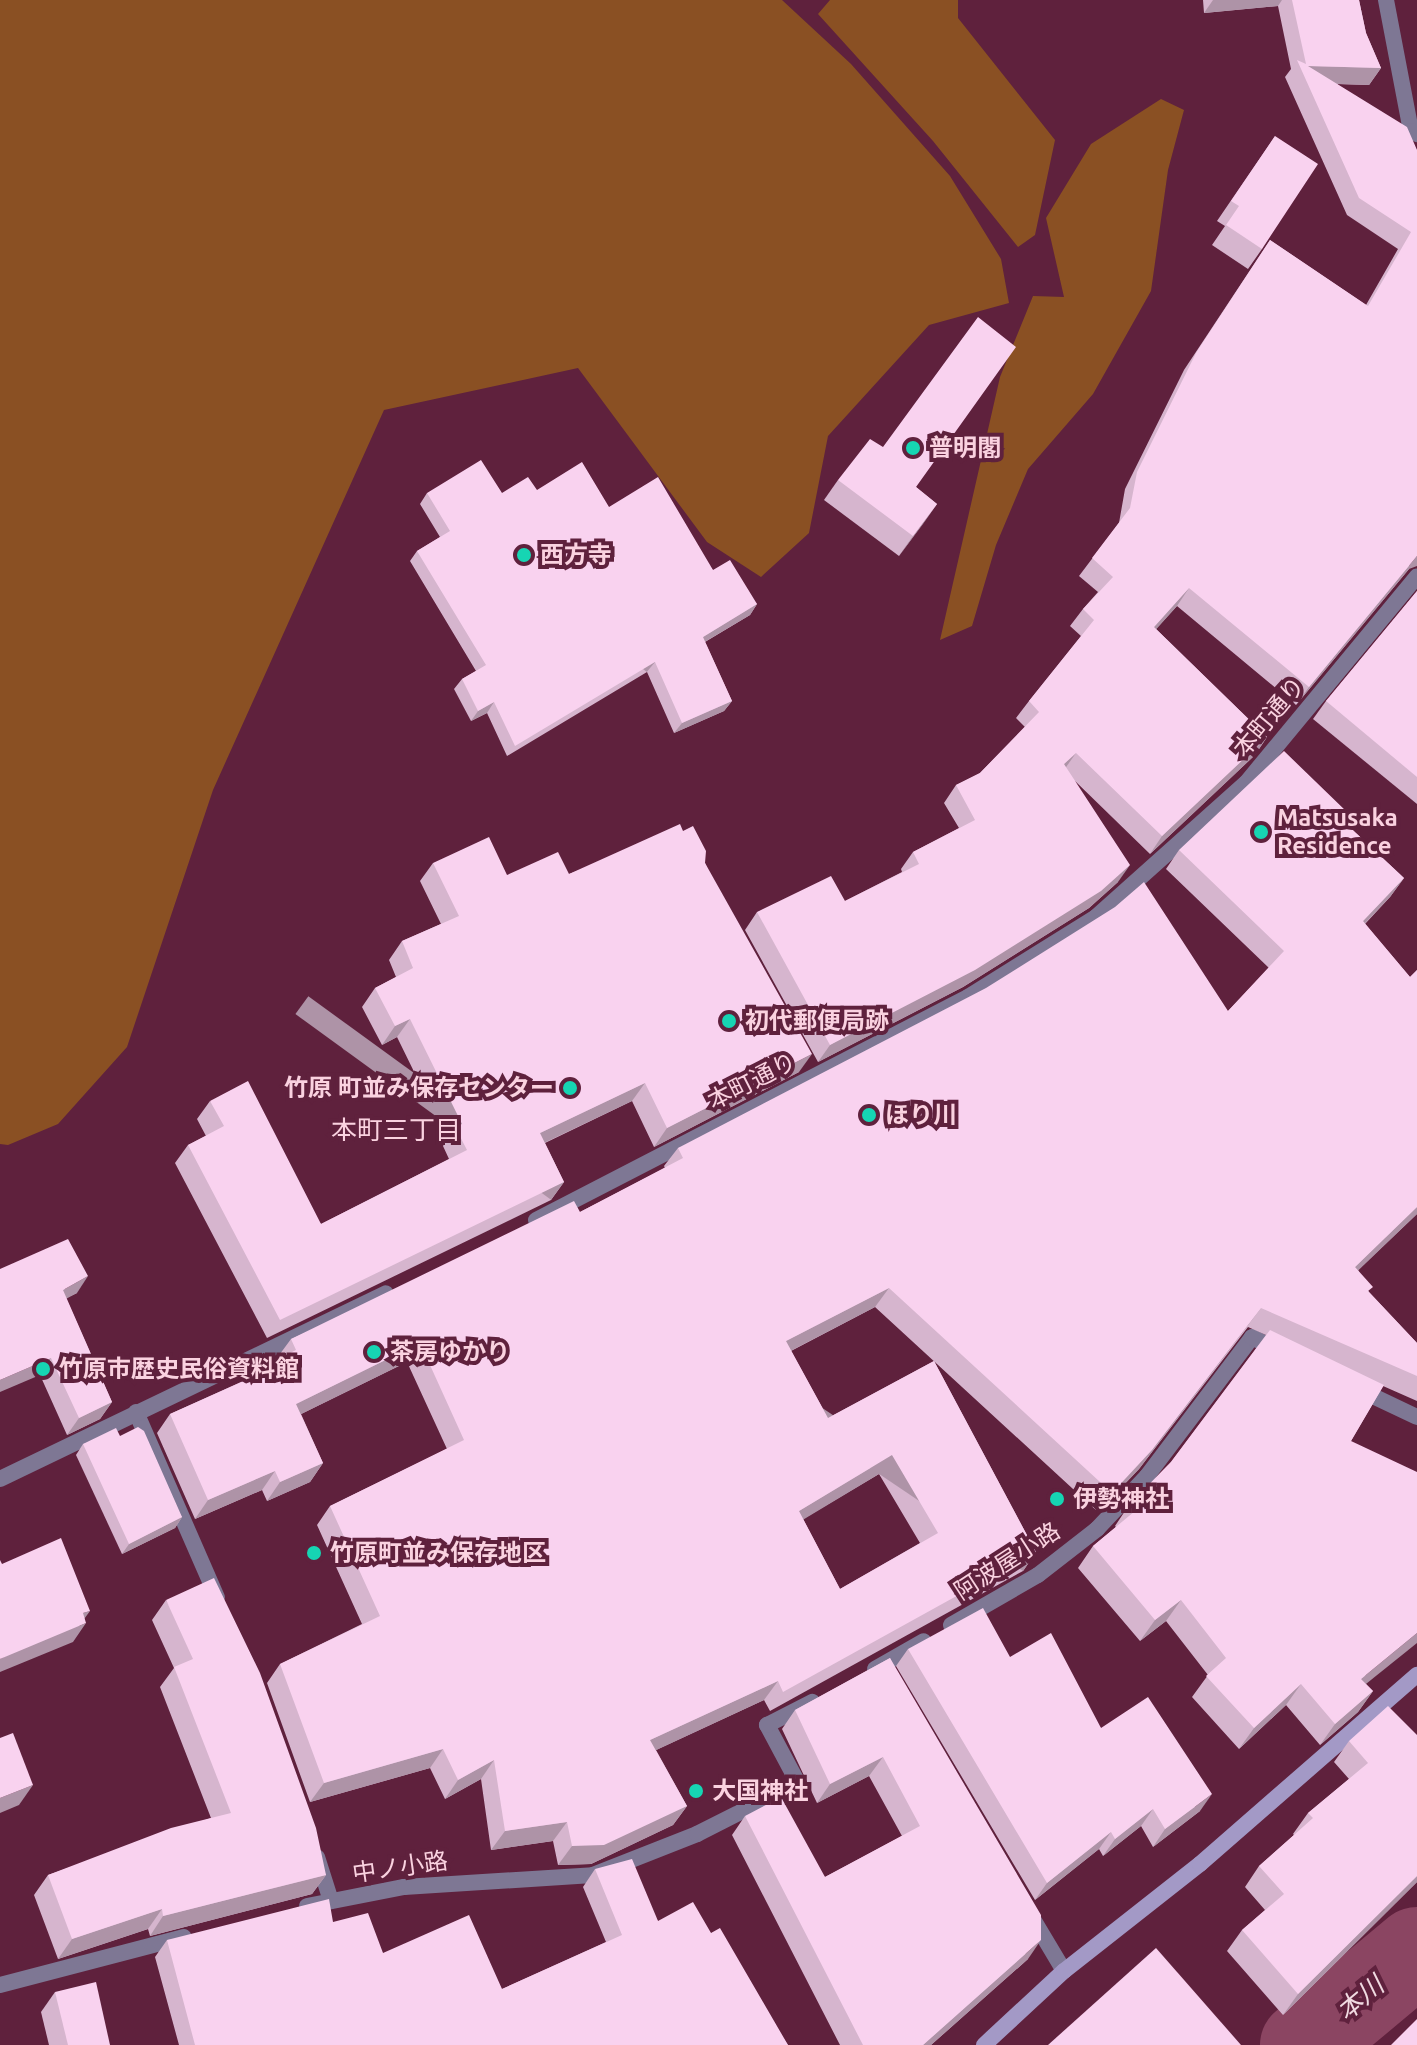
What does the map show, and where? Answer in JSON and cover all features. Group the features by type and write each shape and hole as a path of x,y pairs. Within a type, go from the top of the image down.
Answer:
{"street":[{"path":"1386,0 1411,131 1417,134"},
{"name":"本町通り","path":"518,1230 810,1070 968,997 1096,917 1246,783 1415,583"},
{"path":"0,1479 405,1284"},
{"name":"阿波屋小路","path":"857,1678 887,1672 1038,1575 1097,1529 1147,1476 1252,1337 1293,1357"},
{"path":"1334,1377 1417,1417"},
{"path":"136,1412 224,1613"},
{"path":"984,2045 1064,1971 1200,1864 1417,1675"},
{"name":"中ノ小路","path":"288,1911 404,1887 593,1875 697,1834 798,1783 767,1725 831,1692"},
{"path":"314,1845 331,1901"},
{"path":"1024,1904 1064,1971"},
{"path":"0,1985 203,1932"}],"shaded area":[{"path":"0,0 782,0 851,64 950,176 1001,259 1009,303 929,325 828,436 809,533 761,577 707,542 578,368 384,410 213,790 127,1047 58,1124 8,1145 0,1144"},
{"path":"830,0 958,0 958,18 1055,140 1035,235 1018,247 933,141 818,14"},
{"path":"1161,99 1184,110 1168,170 1151,291 1093,394 1028,469 996,545 972,626 940,640 1000,377 1033,296 1064,297 1046,218 1091,144"}],"building":[{"path":"1292,0 1359,0 1366,33 1381,68 1308,66 1407,127 1417,150 1417,556 1309,687 1189,588 1154,627 1267,737 1162,836 1076,753 1064,764 1130,865 1101,891 975,970 830,1045 757,912 831,876 845,901 919,864 913,852 975,820 956,785 980,773 1039,712 1029,701 1094,620 1083,609 1113,577 1092,558 1130,508 1137,472 1196,353 1270,240 1368,306 1411,232 1359,198 1297,60 1306,64"},
{"path":"1275,136 1318,164 1262,249 1226,225 1239,206 1231,201"},
{"name":"普明閣","path":"978,317 1016,347 916,487 937,504 913,536 838,480 870,439 883,447"},
{"path":"481,460 502,493 528,477 537,490 582,462 609,507 658,477 713,570 730,560 757,604 703,637 732,701 682,723 655,662 515,746 494,702 478,711 462,679 486,665 417,551 450,531 427,493"},
{"path":"1417,591 1417,777 1326,701"},
{"path":"1284,751 1347,812 1341,819 1404,878 1363,921 1410,977 1417,970 1417,1207 1355,1267 1373,1287 1368,1291 1417,1343 1417,1376 1261,1308 1152,1450 1112,1493 889,1288 786,1341 828,1418 934,1361 1036,1552 783,1692 778,1681 650,1740 687,1806 604,1845 572,1846 567,1822 505,1831 494,1760 458,1780 443,1749 324,1783 280,1664 380,1616 330,1506 464,1440 420,1343 296,1404 323,1463 280,1482 275,1471 208,1500 170,1414 293,1359 290,1353 296,1350 291,1339 574,1201 580,1212 683,1158 678,1148 986,988 1115,907 1144,882 1228,1011 1284,951 1179,850","holes":["892,1455 938,1533 840,1589 799,1511"]},
{"path":"680,824 683,831 693,826 706,851 705,863 812,1054 667,1128 645,1083 540,1133 564,1182 280,1320 188,1145 224,1126 210,1101 248,1081 321,1224 467,1150 455,1127 462,1124 410,1019 395,1026 375,988 413,968 402,941 459,916 433,863 489,837 507,875 558,852 569,874"},
{"path":"68,1239 88,1276 63,1290 112,1402 79,1418 51,1358 0,1380 0,1269"},
{"path":"1270,1330 1384,1385 1351,1441 1417,1472 1417,1633 1361,1679 1373,1691 1335,1724 1301,1684 1254,1728 1206,1676 1226,1658 1181,1600 1155,1620 1093,1546 1135,1511 1129,1505 1171,1462"},
{"path":"138,1427 144,1431 182,1517 129,1544 83,1444 116,1428 120,1436"},
{"path":"61,1538 90,1611 83,1613 86,1623 0,1659 0,1560 2,1564"},
{"path":"214,1578 260,1673 316,1828 326,1875 163,1916 162,1909 72,1939 48,1875 171,1828 231,1813 174,1667 193,1659 166,1600"},
{"path":"983,1608 1010,1657 1051,1633 1101,1728 1148,1697 1212,1794 1165,1829 1153,1809 1115,1839 1111,1832 1047,1883 908,1649"},
{"path":"890,1658 1041,1915 1041,1940 923,2045 863,2045 745,1816 781,1797 825,1877 920,1826 883,1757 830,1784 795,1710"},
{"path":"1388,1706 1417,1735 1417,1876 1298,1994 1242,1930 1284,1894 1259,1866 1313,1818 1308,1813 1368,1763 1349,1741"},
{"path":"13,1733 33,1785 0,1798 0,1738"},
{"path":"632,1859 658,1921 693,1902 711,1933 720,1928 788,2045 195,2045 167,1940 329,1899 333,1922 368,1913 383,1953 469,1915 502,1989 622,1935 595,1869"},
{"path":"1156,1948 1241,2045 1048,2045"},
{"path":"96,1982 110,2045 68,2045 55,1992"},
{"path":"1417,2019 1417,2045 1391,2045"}],"waterway":[{"name":"本川","path":"1304,2045 1417,1951"}],"place":[{"name":"普明閣","path":"913,448"},
{"name":"西方寺","path":"524,555"},
{"name":"Matsusaka Residence","path":"1261,832"},
{"name":"初代郵便局跡","path":"729,1021"},
{"name":"竹原 町並み保存センター","path":"570,1088"},
{"name":"ほり川","path":"869,1115"},
{"name":"茶房ゆかり","path":"374,1352"},
{"name":"竹原市歴史民俗資料館","path":"43,1369"},
{"name":"伊勢神社","path":"1057,1499"},
{"name":"竹原町並み保存地区","path":"314,1553"},
{"name":"大国神社","path":"696,1791"}],"district":[{"name":"本町三丁目","path":"396,1130"}]}
